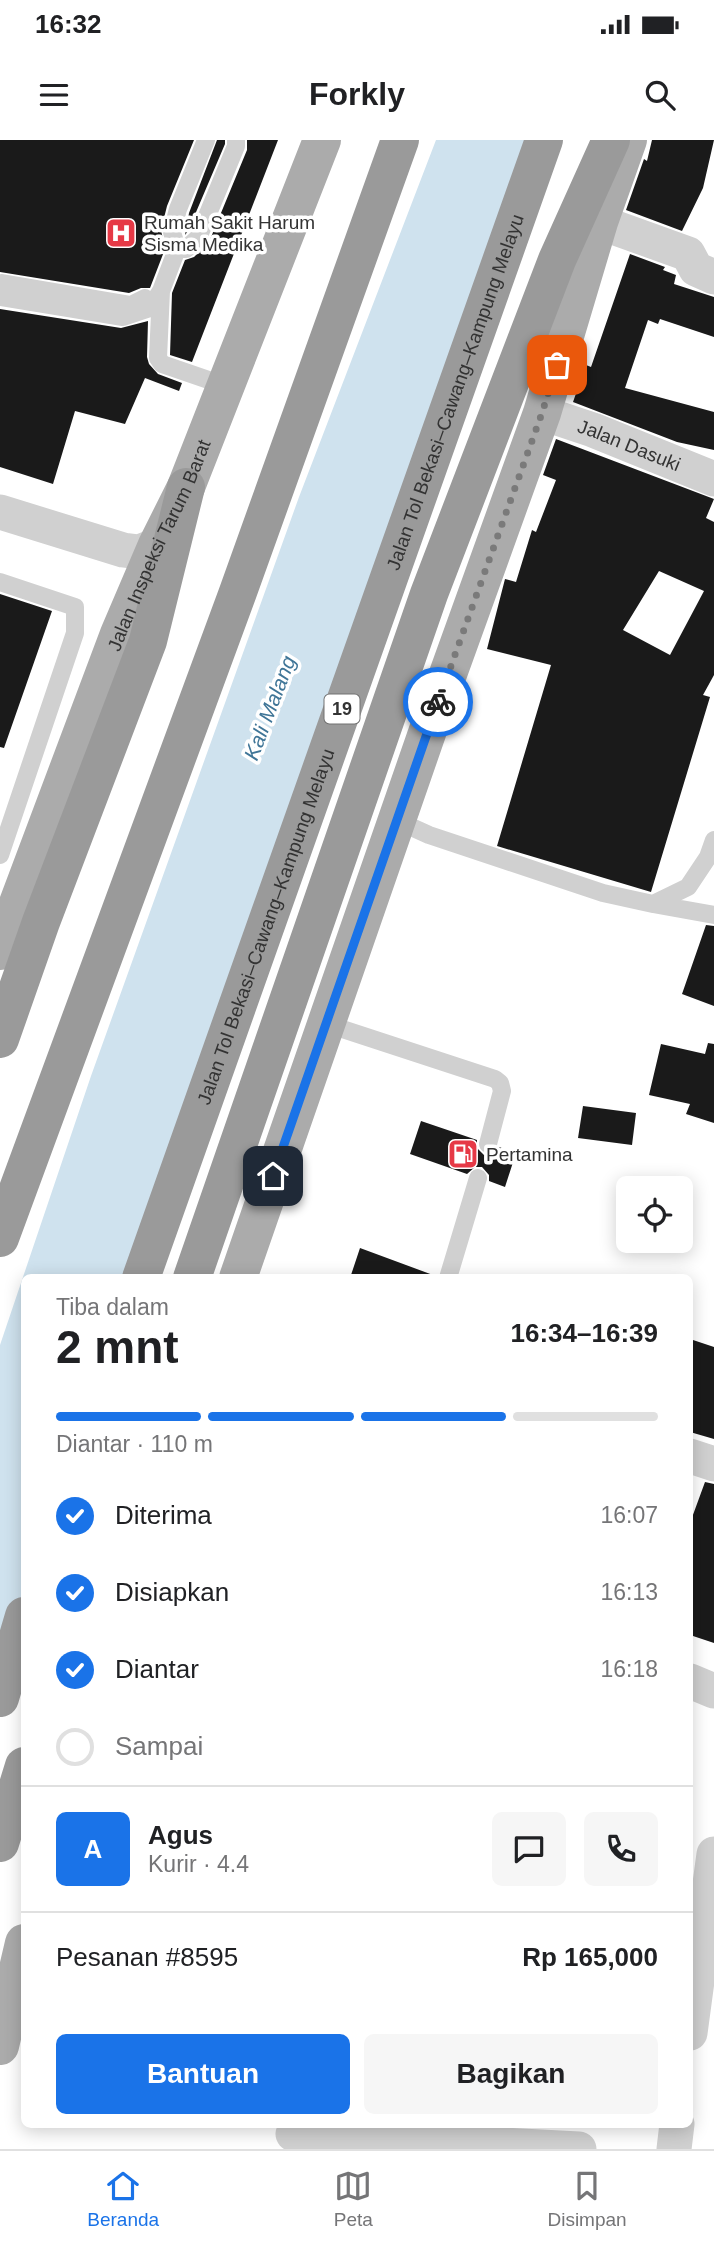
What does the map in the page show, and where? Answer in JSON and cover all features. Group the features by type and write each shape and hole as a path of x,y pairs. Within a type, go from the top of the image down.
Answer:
{"highway":[{"path":"0,1238 238,592 400,140"},
{"name":"Jalan Tol Bekasi–Cawang–Kampung Melayu","path":"142,1274 544,140"},
{"path":"193,1274 429,594 557,260 611,140"},
{"path":"0,1039 41,922 148,641 186,487"},
{"path":"0,1698 21,1626"},
{"path":"0,1843 21,1776"}],"main road":[{"name":"Jalan Inspeksi Tarum Barat","path":"1,946 119,634 157,545 186,487 322,140"},
{"path":"238,1274 435,710 542,413 599,222 628,140"},
{"path":"11,2027 21,1962"}],"street":[{"path":"599,222 688,254 696,269 714,277"},
{"name":"Jalan Dasuki","path":"542,413 593,430 714,479"},
{"path":"0,512 123,550 139,552 157,545"},
{"path":"693,1457 714,1464"},
{"path":"693,1682 714,1691"},
{"path":"693,2012 714,1854"},
{"path":"674,2149 677,2128"},
{"path":"293,2136 535,2136 579,2149"}],"lane":[{"path":"0,296 123,317 150,308 177,249 172,232 178,209 206,140"},
{"path":"177,249 186,249 198,238 236,146 236,140"},
{"path":"0,285 131,305 160,291"},
{"path":"160,291 158,358 162,364 226,386"},
{"path":"0,582 75,607 75,633 0,855"},
{"path":"398,821 429,835 603,893 714,915"},
{"path":"653,904 688,887 708,857 714,840"},
{"path":"327,1024 495,1079 500,1083 502,1091 488,1144"},
{"path":"449,1274 478,1178"}],"water":[{"name":"Kali Malang","path":"436,140 545,140 142,1274 24,1274 91,1076 299,497"},
{"path":"21,1283 21,1632 0,1702 0,1345"}],"building":[{"path":"0,140 194,140 167,206 161,230 165,249 150,288 129,293 0,272"},
{"path":"217,140 225,140 225,144 185,235 189,213"},
{"path":"247,140 278,140 192,362 170,355 172,293 185,260 194,257 209,242 247,150"},
{"path":"652,140 714,140 703,188 682,231 626,210 644,159 647,161"},
{"path":"630,254 665,267 663,270 676,275 674,284 714,297 714,337 660,319 658,324 648,320 625,388 714,412 714,450 677,442 573,402 586,365 591,367"},
{"path":"0,309 121,328 148,321 149,364 158,374 182,383 179,391 145,378 125,424 75,411 53,484 0,467"},
{"path":"556,439 714,499 706,518 714,522 714,675 703,695 710,697 651,892 497,846 551,665 487,649 505,579 516,582 532,530 536,532 556,480 543,475","holes":["659,571 704,591 670,655 623,630"]},
{"path":"0,594 52,611 4,748 0,747"},
{"path":"706,925 714,926 714,1006 682,994"},
{"path":"708,1043 714,1044 714,1123 686,1114 690,1104 649,1095 661,1044 705,1054"},
{"path":"583,1106 636,1113 632,1145 578,1138"},
{"name":"Pertamina","path":"421,1121 477,1140 477,1148 484,1155 492,1155 499,1147 516,1153 505,1187 489,1181 489,1175 482,1167 475,1167 467,1174 410,1154"},
{"path":"360,1248 430,1274 351,1274"},
{"path":"693,1340 714,1347 714,1439 693,1433"},
{"path":"705,1482 714,1484 714,1643 693,1636 693,1515"}],"way so far":[{"path":"438,702 557,365"}],"place":[{"name":"Rumah Sakit Harum Sisma Medika","path":"121,233"},
{"name":"Pertamina","path":"463,1154"}],"route":[{"path":"273,1176 438,702"}]}
